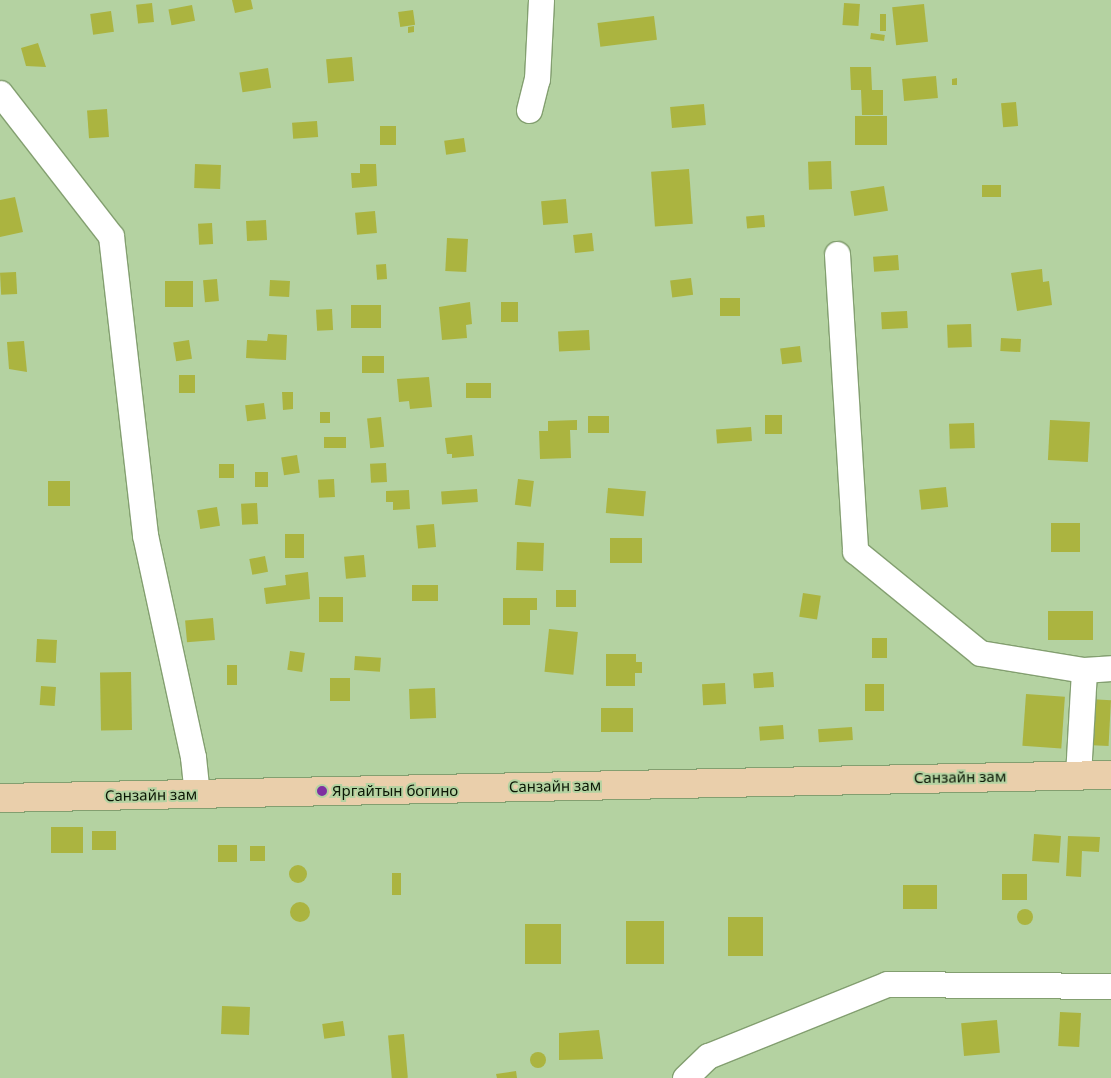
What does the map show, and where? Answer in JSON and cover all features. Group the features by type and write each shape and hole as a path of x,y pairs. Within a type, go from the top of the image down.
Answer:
{"main road":[{"name":"Санзайн зам","path":"0,798 1111,775"}],"street":[{"path":"528,110 537,79 541,0"},
{"path":"0,93 110,236 145,536 193,757 197,794"},
{"path":"837,254 855,551 980,653 1084,670 1111,668"},
{"path":"1078,776 1084,670"},
{"path":"685,1078 708,1056 887,984 1111,986"}],"building":[{"path":"232,0 251,0 253,9 235,13"},
{"path":"152,3 154,22 138,24 136,5"},
{"path":"844,3 860,4 858,26 842,25"},
{"path":"924,4 928,42 896,45 892,7"},
{"path":"192,5 195,21 171,25 168,10"},
{"path":"413,10 415,25 400,27 398,12"},
{"path":"111,11 114,32 93,35 90,14"},
{"path":"880,14 886,14 886,31 880,31"},
{"path":"654,16 657,40 600,47 597,23"},
{"path":"414,26 414,32 408,33 408,27"},
{"path":"871,33 885,35 884,41 870,39"},
{"path":"38,43 46,67 26,66 21,48"},
{"path":"352,57 354,81 328,83 326,59"},
{"path":"850,67 871,67 872,90 883,90 883,115 862,115 861,90 851,90"},
{"path":"268,68 271,88 242,92 239,73"},
{"path":"936,76 938,98 904,101 902,79"},
{"path":"957,78 957,85 952,85 952,79"},
{"path":"1016,102 1018,126 1003,127 1001,103"},
{"path":"704,104 706,125 672,128 670,107"},
{"path":"107,109 109,137 89,138 87,110"},
{"path":"855,116 887,116 887,145 855,145"},
{"path":"317,121 318,137 293,139 292,123"},
{"path":"380,126 396,126 396,145 380,145"},
{"path":"464,138 466,152 446,155 444,141"},
{"path":"831,161 832,189 809,190 808,162"},
{"path":"195,164 221,165 220,189 194,188"},
{"path":"360,164 376,164 377,186 352,188 351,173 360,173"},
{"path":"689,169 693,224 655,227 651,172"},
{"path":"982,185 1001,185 1001,197 982,197"},
{"path":"884,186 888,211 854,216 850,191"},
{"path":"15,197 23,232 0,237 0,200"},
{"path":"566,199 568,223 543,225 541,201"},
{"path":"375,211 377,233 357,235 355,213"},
{"path":"764,215 765,227 747,229 746,217"},
{"path":"266,220 267,240 247,241 246,221"},
{"path":"212,223 213,244 199,245 198,224"},
{"path":"592,233 594,251 575,253 573,235"},
{"path":"447,238 468,239 466,272 445,271"},
{"path":"898,255 899,270 874,272 873,257"},
{"path":"386,264 387,279 377,280 376,265"},
{"path":"1042,269 1043,282 1049,281 1052,305 1017,311 1011,273"},
{"path":"16,272 17,294 1,295 0,273"},
{"path":"691,278 693,295 672,297 670,281"},
{"path":"217,279 219,301 205,302 203,280"},
{"path":"270,280 290,281 289,297 269,296"},
{"path":"165,281 193,281 193,307 165,307"},
{"path":"720,298 740,298 740,316 720,316"},
{"path":"470,302 472,324 466,325 467,338 442,340 439,307"},
{"path":"501,302 518,302 518,322 501,322"},
{"path":"351,305 381,305 381,328 351,328"},
{"path":"332,309 333,330 317,331 316,310"},
{"path":"907,311 908,328 882,329 881,312"},
{"path":"971,324 972,347 948,348 947,325"},
{"path":"589,330 590,350 559,352 558,332"},
{"path":"268,334 287,335 286,360 246,358 247,340 267,341"},
{"path":"1001,338 1021,339 1020,352 1000,351"},
{"path":"189,340 192,359 176,361 173,343"},
{"path":"24,341 27,372 9,369 7,342"},
{"path":"800,346 802,362 782,364 780,348"},
{"path":"362,356 384,356 384,373 362,373"},
{"path":"179,375 195,375 195,393 179,393"},
{"path":"429,377 432,407 410,409 409,401 399,402 397,379"},
{"path":"466,383 491,383 491,398 466,398"},
{"path":"282,392 293,392 293,409 283,410"},
{"path":"264,403 266,419 247,421 245,405"},
{"path":"320,412 330,412 330,423 320,423"},
{"path":"765,415 782,415 782,434 765,434"},
{"path":"588,416 609,416 609,433 588,433"},
{"path":"381,417 384,447 370,448 367,418"},
{"path":"577,420 577,430 570,430 571,458 540,459 539,431 548,431 548,421"},
{"path":"1050,420 1090,422 1088,462 1048,460"},
{"path":"974,423 975,448 950,449 949,424"},
{"path":"751,427 752,441 717,443 716,429"},
{"path":"472,435 474,456 452,458 452,454 447,454 445,438"},
{"path":"324,437 346,437 346,448 324,448"},
{"path":"297,455 300,473 284,475 281,458"},
{"path":"386,463 387,482 371,483 370,464"},
{"path":"219,464 234,464 234,478 219,478"},
{"path":"255,472 268,472 268,487 255,487"},
{"path":"334,479 335,497 319,498 318,480"},
{"path":"518,479 534,481 531,507 515,505"},
{"path":"48,481 70,481 70,506 48,506"},
{"path":"946,487 948,507 921,510 919,490"},
{"path":"608,488 646,491 644,516 606,513"},
{"path":"477,489 478,502 442,504 441,492"},
{"path":"409,490 410,509 393,510 393,502 386,502 386,491"},
{"path":"257,503 258,524 242,525 241,504"},
{"path":"217,507 220,526 200,529 197,510"},
{"path":"1051,523 1080,523 1080,552 1051,552"},
{"path":"434,524 436,547 418,548 416,526"},
{"path":"285,534 304,534 304,558 285,558"},
{"path":"610,538 642,538 642,563 610,563"},
{"path":"517,542 544,543 543,571 516,570"},
{"path":"364,555 366,577 346,579 344,557"},
{"path":"265,556 268,572 252,575 249,559"},
{"path":"308,572 310,599 266,604 264,588 286,585 285,575"},
{"path":"412,585 438,585 438,601 412,601"},
{"path":"556,590 576,590 576,607 556,607"},
{"path":"803,593 821,596 817,620 799,617"},
{"path":"319,597 343,597 343,622 319,622"},
{"path":"503,598 537,598 537,610 530,610 530,625 503,625"},
{"path":"1048,611 1093,611 1093,640 1048,640"},
{"path":"213,618 215,640 187,642 185,620"},
{"path":"549,629 578,632 573,675 545,672"},
{"path":"872,638 887,638 887,658 872,658"},
{"path":"37,639 57,640 56,663 36,662"},
{"path":"290,651 305,653 302,672 287,670"},
{"path":"606,654 636,654 636,662 642,662 642,673 635,673 635,686 606,686"},
{"path":"355,656 381,658 380,672 354,670"},
{"path":"227,665 237,665 237,685 227,685"},
{"path":"131,672 132,730 101,731 100,673"},
{"path":"773,672 774,687 754,688 753,673"},
{"path":"330,678 350,678 350,701 330,701"},
{"path":"725,683 726,704 703,705 702,684"},
{"path":"865,684 884,684 884,711 865,711"},
{"path":"41,686 56,687 55,706 40,705"},
{"path":"435,688 436,718 410,719 409,689"},
{"path":"1026,694 1065,697 1061,749 1022,746"},
{"path":"1089,699 1111,700 1109,746 1087,745"},
{"path":"601,708 633,708 633,732 601,732"},
{"path":"783,725 784,739 760,741 759,727"},
{"path":"852,727 853,740 819,742 818,729"},
{"path":"51,827 83,827 83,853 51,853"},
{"path":"92,831 116,831 116,850 92,850"},
{"path":"1034,834 1061,836 1059,863 1032,861"},
{"path":"1068,836 1100,837 1099,852 1082,851 1081,877 1066,876"},
{"path":"218,845 237,845 237,862 218,862"},
{"path":"250,846 265,846 265,861 250,861"},
{"path":"298,865 304,868 307,874 304,880 298,883 292,880 289,874 292,868"},
{"path":"392,873 401,873 401,895 392,895"},
{"path":"1002,874 1027,874 1027,900 1002,900"},
{"path":"903,885 937,885 937,909 903,909"},
{"path":"300,902 307,905 310,912 307,919 300,922 293,919 290,912 293,905"},
{"path":"1022,909 1028,909 1033,914 1031,923 1022,925 1017,920 1017,914"},
{"path":"728,917 763,917 763,956 728,956"},
{"path":"626,921 664,921 664,964 626,964"},
{"path":"525,924 561,924 561,964 525,964"},
{"path":"222,1006 250,1007 249,1035 221,1034"},
{"path":"1060,1012 1081,1013 1079,1047 1058,1046"},
{"path":"997,1020 1000,1053 964,1056 961,1023"},
{"path":"343,1021 345,1036 324,1039 322,1024"},
{"path":"599,1030 603,1059 559,1060 559,1033"},
{"path":"404,1034 408,1078 392,1078 388,1035"},
{"path":"538,1052 546,1060 538,1068 530,1060"},
{"path":"516,1071 517,1078 497,1078 496,1074"}],"place":[{"name":"Яргайтын богино","path":"322,791"}]}
